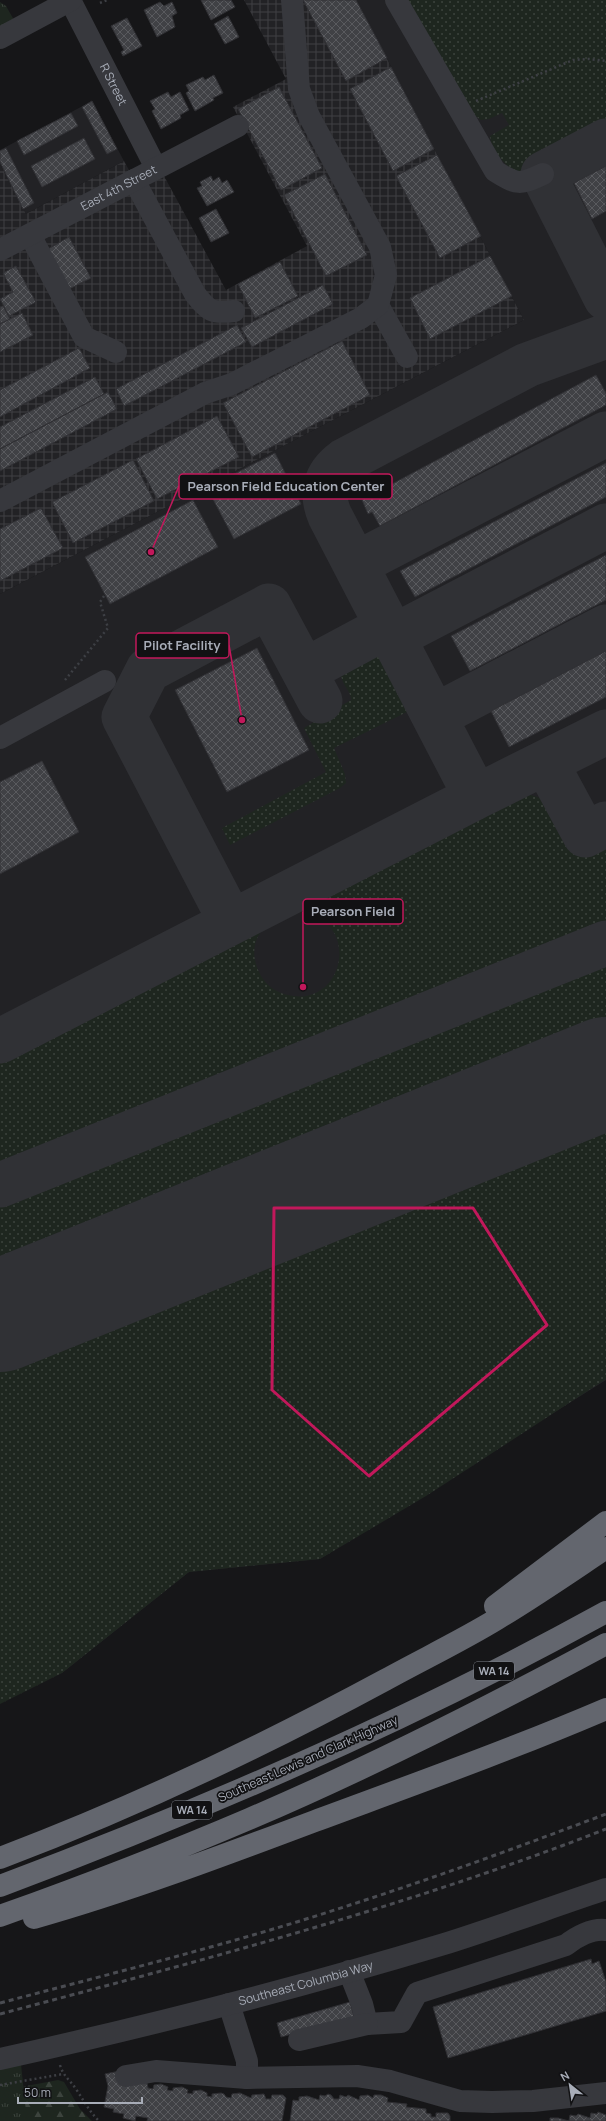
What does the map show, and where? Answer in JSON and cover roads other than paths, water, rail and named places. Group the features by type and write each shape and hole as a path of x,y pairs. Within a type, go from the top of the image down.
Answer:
{"highway":[{"path":"380,1683 490,1610 606,1522"},
{"path":"0,1858 43,1842 189,1779 308,1721 495,1620 541,1592 606,1548"},
{"name":"Southeast Lewis and Clark Highway","path":"0,1886 153,1826 327,1751 490,1673 606,1612"},
{"name":"WA 14","path":"0,1916 85,1885 250,1818 371,1763 606,1644"},
{"path":"0,1927 92,1902 202,1863 547,1734 606,1709"}],"street":[{"path":"0,38 71,0"},
{"name":"R Street","path":"71,0 156,168"},
{"path":"0,501 205,393 232,384 354,322 378,305 386,275 380,247 306,109 299,89 292,0"},
{"path":"396,0 495,171 509,180 525,183 543,174"},
{"name":"East 4th Street","path":"0,250 238,126"},
{"path":"134,180 195,294 204,306 218,314 234,311"},
{"path":"30,234 84,337 116,352"},
{"path":"378,305 407,357"},
{"path":"0,738 105,681"},
{"name":"Southeast Columbia Way","path":"0,2060 148,2026 349,1971 446,1943 606,1889"},
{"path":"299,2040 367,2024 401,2022 417,1993 566,1945 573,1939 590,1932 606,1930"},
{"path":"349,1971 362,2004 367,2024"},
{"path":"229,2004 246,2055 247,2078"},
{"path":"126,2076 156,2071 247,2078 357,2076 390,2081 460,2101 533,2101 606,2093"}],"railway":[{"path":"0,2003 176,1957 307,1919 447,1872 606,1814"},
{"path":"0,2014 306,1930 457,1883 606,1829"}],"place":[{"name":"Pearson Field Education Center","path":"151,552"},
{"name":"Pilot Facility","path":"242,720"},
{"name":"Pearson Field","path":"303,987"}]}
